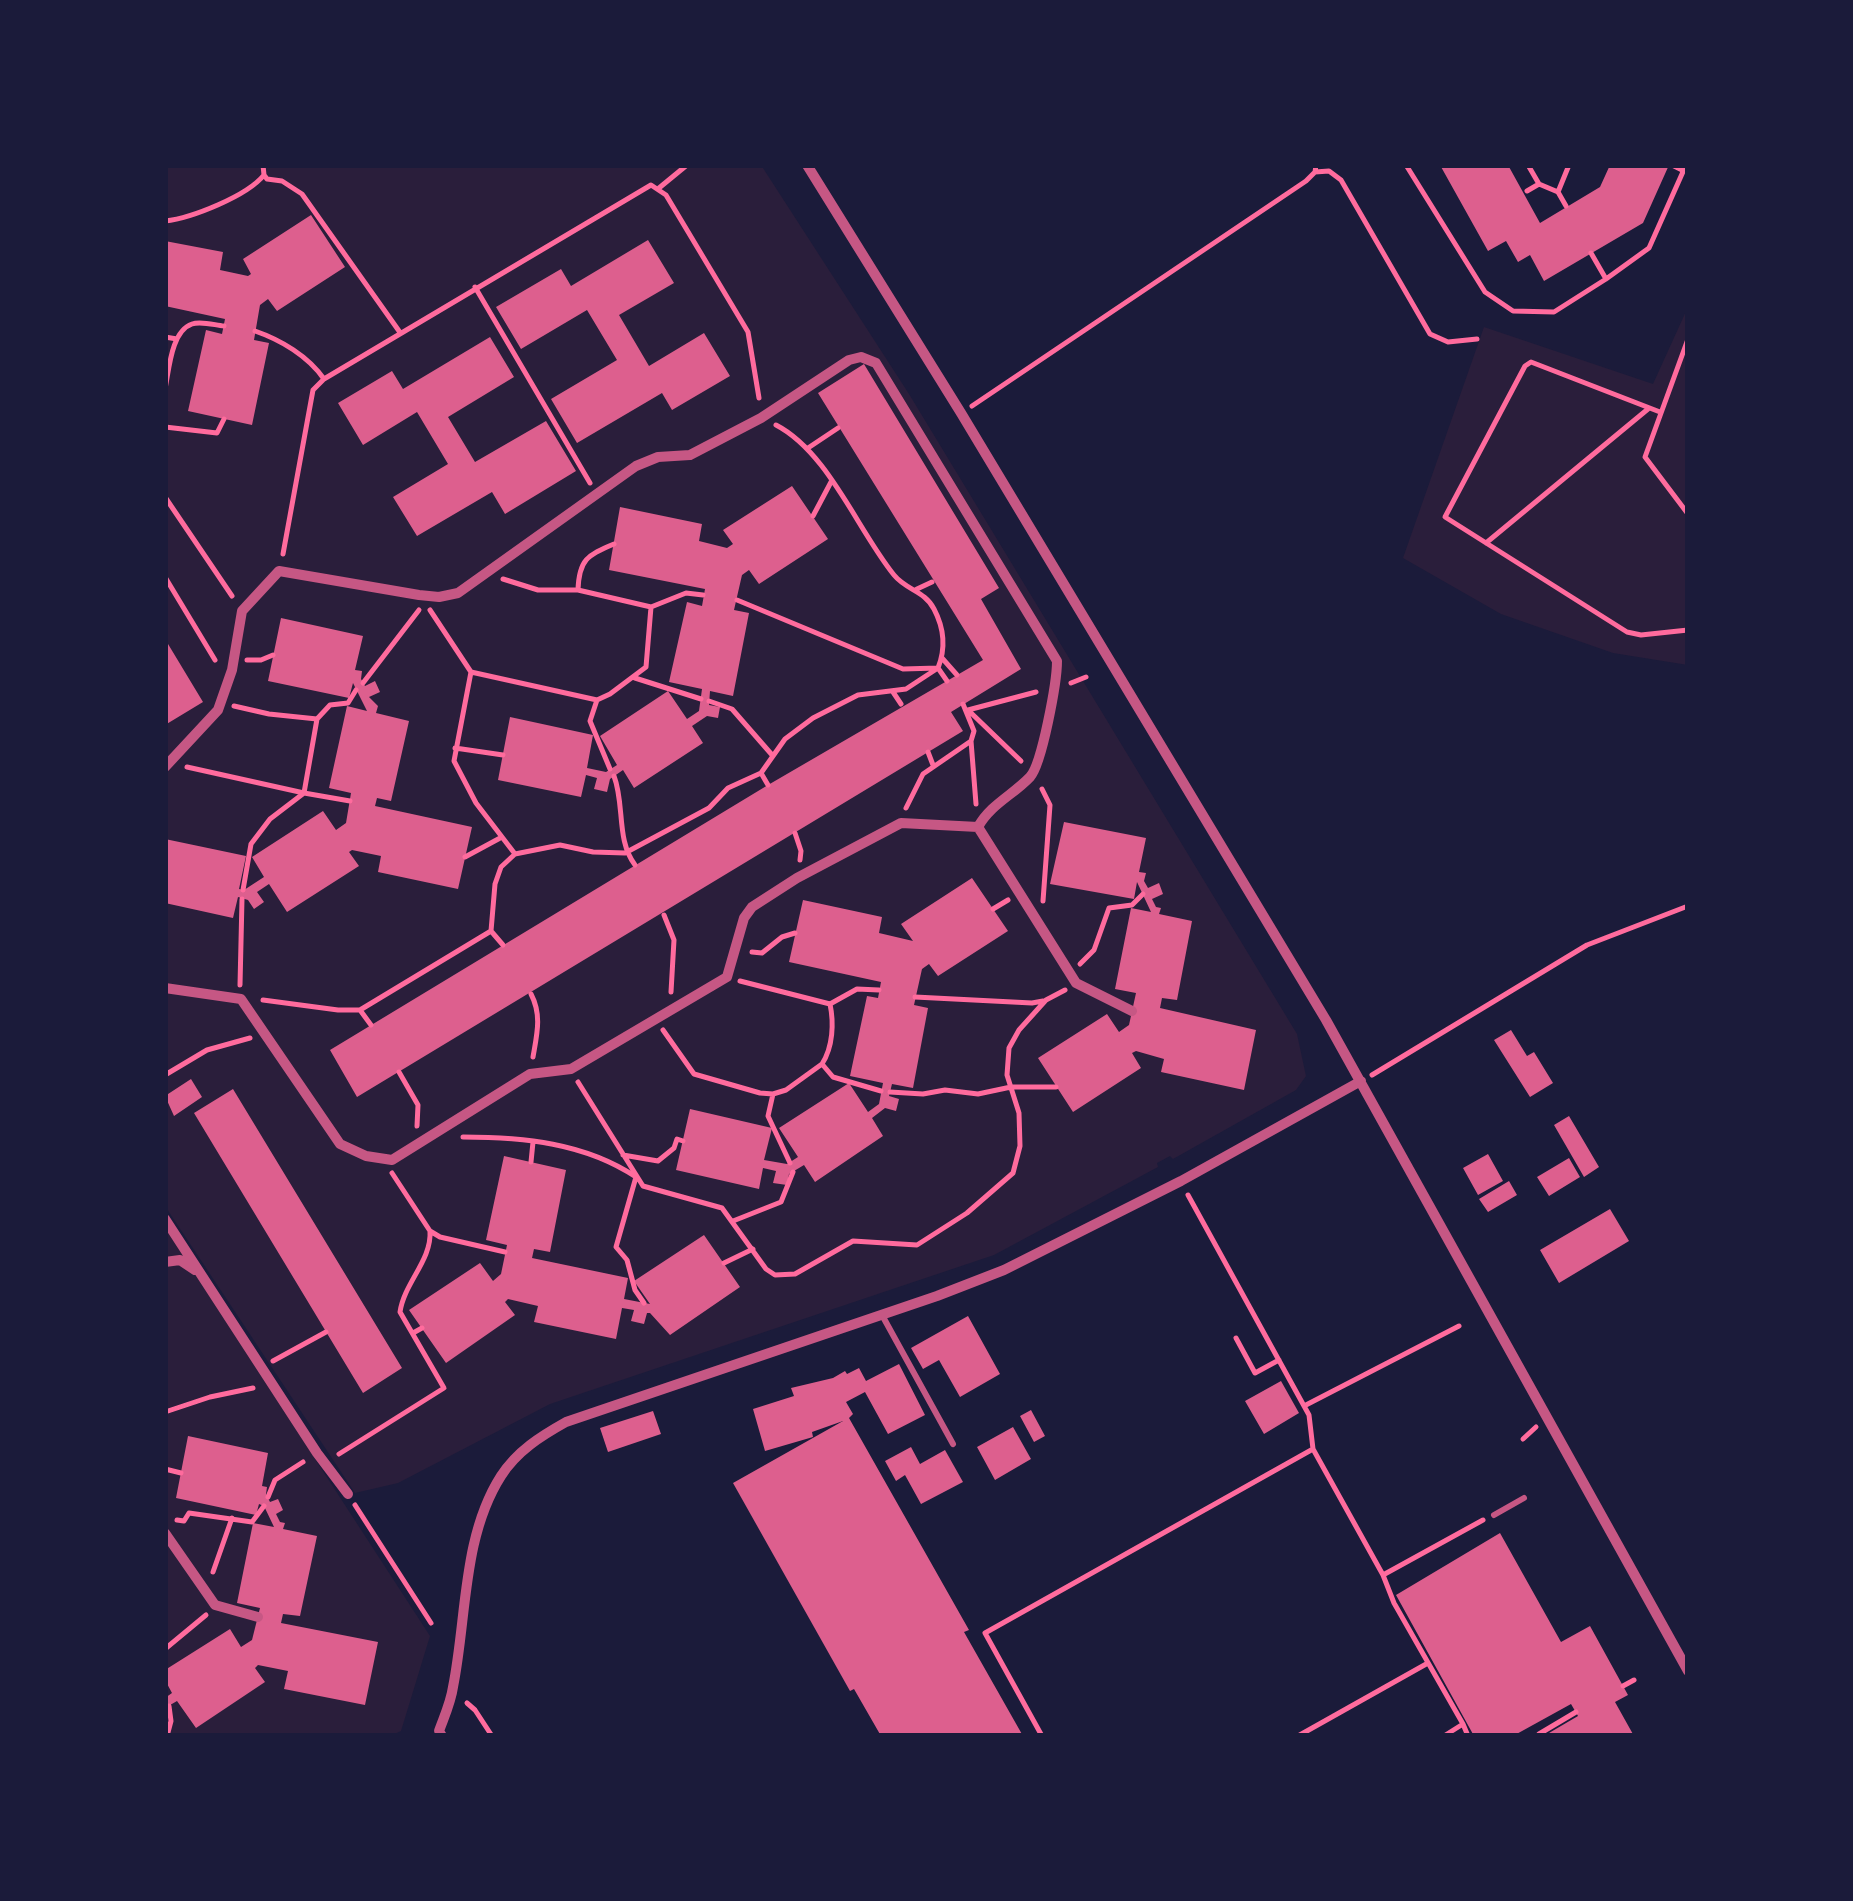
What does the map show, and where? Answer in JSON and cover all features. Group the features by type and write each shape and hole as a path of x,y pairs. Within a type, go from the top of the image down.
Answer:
{"street":[{"path":"807,165 972,430 1361,1081 1688,1671"},
{"path":"168,765 207,725 222,702 242,612 279,571 440,597 458,592 636,466 658,457 690,456 761,418 849,360 861,357 876,363 1057,662 1057,687 1033,774 999,801 978,827"},
{"path":"165,988 240,999 340,1144 366,1156 392,1160 530,1074 570,1069 727,977 744,918 752,907 849,849 901,823 978,827"},
{"path":"978,827 1076,983 1132,1011"},
{"path":"440,1734 453,1691 473,1553 488,1500 502,1473 537,1438 566,1422 1004,1270 1181,1181 1361,1081"},
{"path":"165,1219 348,1494"},
{"path":"165,1262 180,1260 201,1274"},
{"path":"165,1533 215,1605 258,1617"}],"lane":[{"path":"882,1315 953,1444"},
{"path":"1494,1514 1524,1498"}],"path":[{"path":"263,165 267,180 295,186 333,244 400,332"},
{"path":"659,188 686,165"},
{"path":"1406,165 1485,292 1513,311 1554,312 1649,248 1685,168 1672,165"},
{"path":"1528,165 1539,184 1558,192 1566,206"},
{"path":"1558,192 1569,165"},
{"path":"970,408 1306,182 1316,168 1330,171 1342,180 1430,334 1448,342 1478,339"},
{"path":"165,221 180,219 252,187 264,176"},
{"path":"1527,191 1539,184"},
{"path":"279,571 313,390 324,378 651,185 659,188 748,332 761,418 793,434 808,448 896,578 926,596 936,611 944,636 938,668 906,689 858,695 799,727 761,772 728,788 709,808 625,852 593,852 560,845 515,854 501,867 495,884 491,930 503,945"},
{"path":"1591,253 1606,280"},
{"path":"476,288 596,494"},
{"path":"165,389 176,339 184,328 194,322 224,326"},
{"path":"255,331 293,350 324,378"},
{"path":"165,337 176,339"},
{"path":"1688,340 1645,457 1688,514"},
{"path":"1660,412 1531,362 1525,366 1445,517 1627,632 1688,630"},
{"path":"1486,542 1648,409"},
{"path":"165,428 217,434 224,419"},
{"path":"808,448 838,428"},
{"path":"813,516 831,482"},
{"path":"165,497 242,612"},
{"path":"578,590 583,562 614,544"},
{"path":"487,572 538,590 578,590 652,607 686,593 703,596"},
{"path":"165,578 228,682"},
{"path":"916,590 932,582"},
{"path":"737,600 903,670 938,668"},
{"path":"363,683 425,604 471,672 597,700"},
{"path":"634,866 625,852 620,791 590,721 597,700 646,667 652,607"},
{"path":"235,657 251,661 273,655"},
{"path":"942,658 958,675"},
{"path":"938,668 947,682"},
{"path":"471,672 454,761 462,781 515,854"},
{"path":"634,678 732,709 773,756"},
{"path":"965,707 1057,687"},
{"path":"245,887 251,844 260,831 304,793 317,719 330,705 343,706 356,692"},
{"path":"892,692 901,704"},
{"path":"222,702 269,714 317,719"},
{"path":"965,707 974,731 971,741 978,827"},
{"path":"965,707 1033,774 1050,804 1039,922"},
{"path":"901,823 914,786 932,765 971,741"},
{"path":"455,748 503,754"},
{"path":"928,752 932,765"},
{"path":"168,765 350,801"},
{"path":"761,772 768,785"},
{"path":"465,857 502,837"},
{"path":"1046,855 1056,857"},
{"path":"1070,972 1094,950 1109,908 1132,905 1143,894"},
{"path":"242,898 240,999 360,1010 491,930"},
{"path":"1361,1081 1588,945 1688,906"},
{"path":"664,915 674,940 670,1010"},
{"path":"734,951 762,953 782,936 795,933"},
{"path":"727,977 830,1004 856,989 879,990"},
{"path":"915,997 1032,1003 1046,1000 1076,983"},
{"path":"530,1074 538,1023 537,1005 531,994"},
{"path":"457,1138 533,1142 586,1151 614,1163 652,1191 722,1208 766,1269 784,1276 795,1274 853,1240 917,1245 941,1232 1013,1174 1020,1146 1020,1113 1007,1074 1009,1048 1046,1000"},
{"path":"656,1020 694,1074 773,1094 786,1090 826,1059 832,1030 830,1004"},
{"path":"360,1010 371,1026"},
{"path":"165,1075 207,1050 262,1036"},
{"path":"822,1064 833,1076 880,1092"},
{"path":"570,1069 636,1178 616,1247 627,1260 634,1290 644,1303"},
{"path":"399,1072 418,1105 417,1145"},
{"path":"890,1092 924,1094 945,1090 978,1094 1011,1087 1056,1088"},
{"path":"773,1094 768,1116 787,1162"},
{"path":"622,1155 658,1161 674,1148 677,1140 683,1141"},
{"path":"531,1162 533,1142"},
{"path":"392,1160 398,1186 430,1231 440,1237 505,1252"},
{"path":"733,1220 782,1202 793,1172"},
{"path":"1181,1181 1309,1415 1313,1450 1468,1736"},
{"path":"268,1498 275,1480 444,1388 400,1307 430,1244 430,1231"},
{"path":"724,1263 753,1250"},
{"path":"1304,1406 1459,1326"},
{"path":"413,1333 422,1328"},
{"path":"262,1368 326,1332"},
{"path":"1236,1338 1255,1373 1279,1360"},
{"path":"165,1412 243,1388 276,1390"},
{"path":"1042,1736 985,1632 1313,1450"},
{"path":"165,1469 180,1474"},
{"path":"348,1494 431,1623"},
{"path":"172,1519 184,1521 189,1513 252,1522 263,1509"},
{"path":"1382,1575 1494,1514"},
{"path":"207,1594 232,1518"},
{"path":"165,1649 198,1624 215,1605"},
{"path":"1298,1736 1428,1662"},
{"path":"1623,1686 1634,1680"},
{"path":"168,1736 169,1706"},
{"path":"1538,1735 1576,1712"},
{"path":"1444,1736 1463,1724"}],"shaded area":[{"path":"165,165 761,165 909,394 1297,1034 1306,1076 1296,1090 994,1255 550,1404 398,1483 355,1493 165,1206"},
{"path":"1688,307 1688,665 1613,653 1501,614 1403,558 1484,327 1653,384"},
{"path":"165,1228 430,1636 401,1731 390,1736 165,1736"}],"building":[{"path":"1440,165 1508,165 1540,223 1600,187 1610,165 1669,165 1643,223 1544,281 1530,255 1518,262 1506,241 1488,251"},
{"path":"311,215 345,267 277,311 268,299 260,305 254,340 269,343 252,425 188,411 206,330 222,334 225,319 165,306 165,241 223,252 220,270 248,276 251,274 243,259"},
{"path":"648,240 674,283 619,315 649,366 704,333 730,376 672,410 662,393 577,443 551,399 617,360 587,310 521,349 496,307 561,269 571,286"},
{"path":"490,337 514,377 448,417 475,462 546,421 576,471 505,514 492,492 417,536 393,497 448,464 417,412 363,445 338,403 392,371 403,389"},
{"path":"864,364 999,588 981,599 1021,669 951,712 963,731 357,1097 330,1050 983,660 818,393"},
{"path":"792,486 828,539 759,584 749,570 742,575 734,610 749,613 733,696 710,691 709,705 720,707 718,718 707,716 692,726 703,743 634,788 623,770 610,779 607,792 594,789 597,778 586,775 581,797 498,780 510,717 593,735 587,768 606,772 617,765 600,736 668,691 687,719 699,711 702,689 669,682 687,602 702,606 705,589 609,570 620,507 702,524 699,541 727,548 733,544 723,530"},
{"path":"281,618 363,636 355,670 362,671 365,686 375,681 380,692 369,697 378,706 376,713 409,721 391,801 377,798 375,806 472,827 458,889 378,872 381,856 352,850 349,852 359,866 287,912 269,884 257,892 264,902 254,909 248,900 238,897 233,918 165,903 165,839 246,856 239,889 244,890 264,877 252,857 323,811 336,830 346,823 351,793 329,788 347,706 367,711 353,683 349,698 268,681"},
{"path":"165,639 203,702 165,725"},
{"path":"1064,822 1146,838 1139,872 1146,873 1144,881 1148,888 1159,883 1163,894 1152,899 1161,908 1159,914 1192,921 1177,1000 1162,998 1160,1008 1256,1030 1244,1090 1161,1072 1164,1059 1136,1051 1132,1053 1141,1068 1073,1112 1038,1058 1107,1014 1119,1032 1129,1025 1136,993 1115,989 1131,908 1151,912 1137,882 1134,899 1050,884"},
{"path":"972,878 1008,931 938,976 929,964 922,969 914,1005 928,1008 913,1088 892,1084 889,1096 899,1099 896,1111 885,1108 872,1118 883,1136 815,1182 804,1165 789,1174 787,1185 773,1183 776,1171 763,1168 759,1189 676,1170 690,1109 772,1128 764,1160 787,1164 798,1157 779,1128 849,1083 868,1112 879,1104 883,1083 850,1076 867,996 878,998 881,982 789,962 803,900 882,917 879,933 913,941 901,924"},
{"path":"1511,1030 1527,1056 1534,1052 1553,1083 1530,1097 1494,1040"},
{"path":"191,1079 202,1097 174,1116 165,1096"},
{"path":"233,1089 402,1368 363,1393 194,1113"},
{"path":"1569,1116 1599,1167 1584,1177 1554,1125"},
{"path":"1488,1154 1503,1181 1478,1195 1463,1168"},
{"path":"504,1156 566,1170 550,1252 534,1249 532,1258 628,1278 624,1299 650,1304 634,1281 704,1235 740,1287 670,1335 650,1313 644,1324 631,1321 634,1310 622,1308 616,1339 534,1322 538,1306 508,1299 505,1302 515,1315 446,1363 409,1310 480,1263 493,1281 501,1274 507,1245 486,1240"},
{"path":"1569,1158 1580,1177 1549,1196 1537,1177"},
{"path":"1509,1181 1517,1195 1488,1212 1479,1199"},
{"path":"1610,1209 1629,1241 1559,1283 1540,1250"},
{"path":"968,1316 1000,1374 960,1397 939,1360 923,1369 911,1348"},
{"path":"899,1364 925,1415 888,1434 865,1392 846,1402 853,1414 849,1418 969,1630 964,1632 1023,1736 881,1736 854,1689 850,1691 733,1483 843,1421 812,1432 813,1437 765,1451 753,1409 794,1396 791,1388 833,1378 845,1371 847,1374 859,1368 866,1381"},
{"path":"1281,1381 1299,1413 1264,1434 1245,1401"},
{"path":"1031,1410 1045,1436 1034,1442 1020,1416"},
{"path":"653,1411 661,1434 608,1452 600,1428"},
{"path":"1013,1427 1031,1459 995,1480 977,1447"},
{"path":"188,1436 268,1453 262,1486 267,1487 270,1502 278,1499 283,1510 276,1514 285,1523 283,1529 317,1536 300,1616 283,1614 281,1623 378,1642 365,1705 284,1689 288,1671 258,1665 255,1668 265,1682 196,1728 177,1701 165,1708 165,1698 172,1693 165,1670 230,1629 241,1647 252,1640 260,1608 237,1603 253,1523 274,1527 264,1506 259,1504 256,1515 176,1498"},
{"path":"911,1447 920,1464 945,1450 963,1482 921,1504 905,1475 896,1481 885,1461"},
{"path":"1500,1533 1561,1642 1590,1626 1628,1695 1615,1702 1634,1736 1551,1736 1549,1733 1578,1716 1571,1704 1513,1736 1474,1736 1396,1595"}]}
